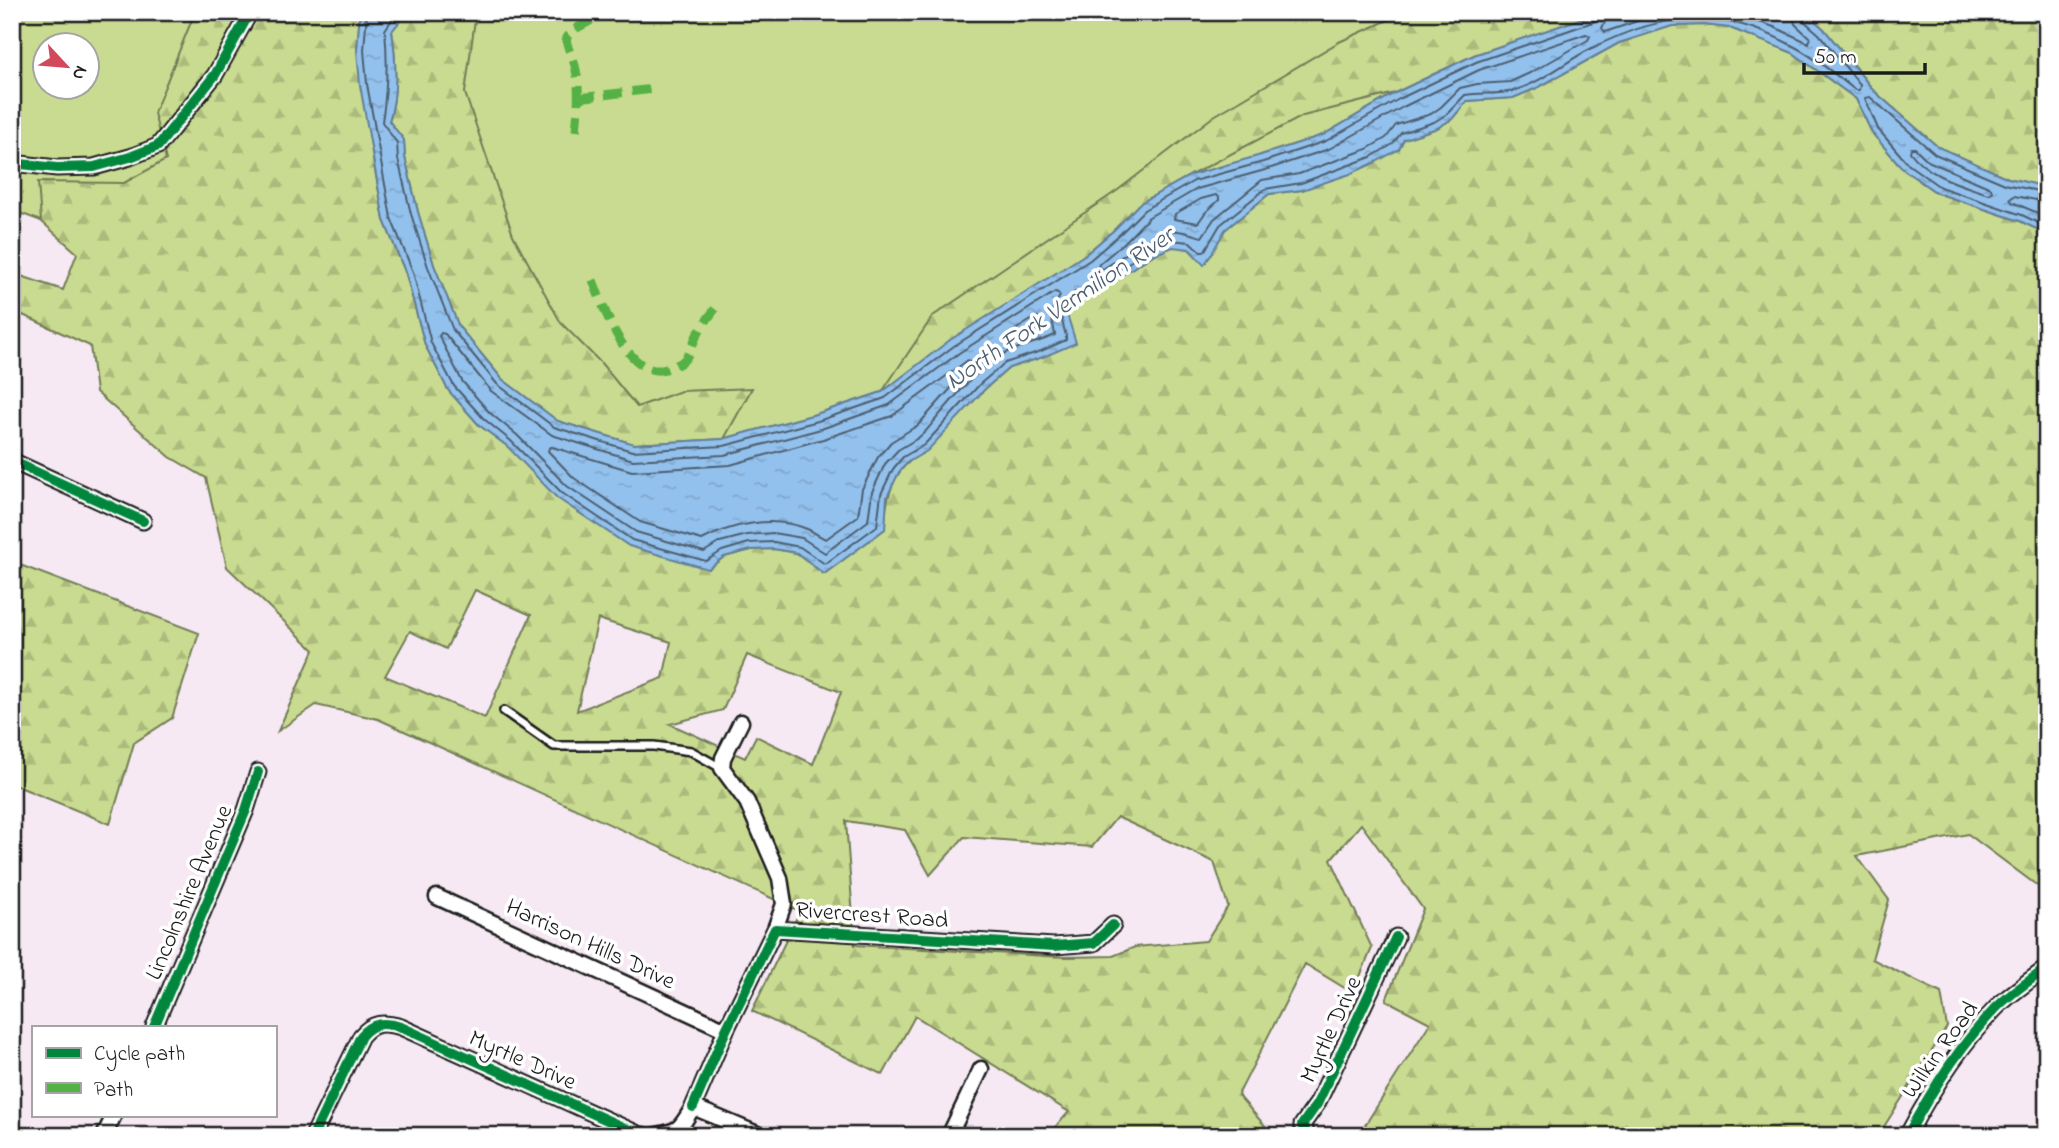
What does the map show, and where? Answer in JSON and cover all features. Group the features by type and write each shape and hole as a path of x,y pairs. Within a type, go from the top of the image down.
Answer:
{"street":[{"path":"12,163 57,168 94,167 158,146 215,75 250,12"},
{"path":"12,461 143,521"},
{"path":"722,768 723,758 741,722"},
{"name":"Rivercrest Road","path":"693,1107 784,904 780,878 747,802 722,768"},
{"name":"Lincolnshire Avenue","path":"154,1026 246,810 258,772"},
{"name":"Harrison Hills Drive","path":"437,897 726,1030"},
{"name":"Rivercrest Road","path":"775,929 1054,946 1094,943 1112,925"},
{"name":"Myrtle Drive","path":"1308,1136 1302,1125 1317,1104 1396,937"},
{"name":"Wilkin Road","path":"1907,1136 1927,1100 1971,1037 1997,1007 2047,968"},
{"name":"Myrtle Drive","path":"313,1136 361,1036 374,1024 382,1023 401,1027 638,1134 649,1136 681,1128 693,1107"},
{"path":"949,1136 981,1069"},
{"path":"693,1107 762,1136"},
{"path":"104,1136 114,1116"}],"lane":[{"path":"504,711 554,746 654,747 691,751 722,768"}],"green space":[{"path":"12,12 285,12 153,199 41,221 12,210"},
{"path":"195,12 360,12 357,50 384,220 406,274 425,345 448,390 479,425 507,446 708,569 724,557 751,550 774,549 797,553 824,574 885,529 888,498 901,470 1009,368 1043,357 1077,299 1100,289 1153,255 1173,246 1189,249 1204,264 1224,230 1269,194 1302,190 1374,163 1404,139 1437,128 1452,119 1467,101 1513,98 1539,87 1619,43 1672,26 1704,25 1730,28 1793,53 1856,99 1872,133 1904,170 1937,193 2020,221 2047,234 2047,893 1968,834 1857,856 1889,900 1872,959 1941,993 1947,1027 1878,1136 1364,1136 1360,1133 1430,1023 1386,1000 1423,909 1361,824 1331,859 1372,948 1353,993 1305,964 1238,1095 1274,1136 1047,1136 1069,1112 915,1016 883,1075 752,1011 800,911 378,719 316,705 278,731 314,650 227,567 206,478 170,457 96,392 90,346 12,310 12,273 63,290 77,253 41,221 38,182 124,183 166,160 154,113","holes":["475,590 531,615 485,718 385,676 410,631 446,649","598,619 671,642 663,678 577,711","747,655 841,692 813,764 756,736 745,758 670,724 723,710","1117,817 1214,862 1228,906 1206,941 1135,947 1113,956 1065,957 855,945 846,821 905,830 930,875 964,837 1092,847"]},
{"path":"407,12 1601,12 1474,55 1395,93 1323,135 1261,155 882,392 816,414 723,439 634,444 392,111"},
{"path":"407,12 476,12 465,93 513,235 561,323 601,363 637,407 681,391 752,388 724,439 634,444 557,421 502,379 459,327 434,265 418,212 405,157 404,140 389,121 394,100 395,76 392,31"},
{"path":"1406,12 1601,12 1474,55 1395,93 1303,116 1191,175 1139,204 1086,254 882,392 933,316 1118,190 1214,116 1339,42"},
{"path":"1805,12 2047,12 2047,187 2008,178 1938,147 1874,91 1824,29"},
{"path":"12,562 199,633 172,718 134,743 110,824 12,784"}],"water":[{"name":"North Fork Vermilion River","path":"360,12 407,12 392,31 395,76 389,121 404,140 405,157 418,212 434,265 459,327 502,379 558,421 634,444 723,439 816,414 882,392 950,340 1086,254 1139,204 1191,175 1323,135 1395,93 1474,55 1601,12 1805,12 1824,29 1874,91 1938,147 2008,178 2047,187 2047,234 2020,221 1937,193 1904,170 1872,133 1856,99 1793,53 1730,28 1704,25 1672,26 1619,43 1539,87 1513,98 1467,101 1452,119 1437,128 1404,139 1399,149 1350,174 1302,190 1269,194 1225,230 1204,265 1189,249 1173,247 1153,255 1100,289 1077,299 1067,314 1076,343 1009,368 986,388 927,451 908,462 899,472 887,497 885,529 824,574 797,553 774,549 751,550 724,557 708,569 629,546 557,498 507,446 479,425 448,390 425,345 406,274 384,220 360,85 357,50"}],"marked path":[{"path":"576,131 577,78 566,38 577,28 607,12"},
{"path":"578,98 653,89"},
{"path":"593,280 619,339 640,364 652,369 666,369 683,361 715,309"}],"cycle path":[{"path":"12,163 57,168 94,167 158,146 215,75 250,12"},
{"path":"12,461 143,521"},
{"path":"154,1026 246,810 258,772"},
{"path":"693,1107 726,1030 775,929 1054,946 1094,943 1113,925"},
{"path":"1308,1136 1302,1125 1317,1104 1396,937"},
{"path":"1907,1136 1936,1085 1970,1037 2002,1003 2047,968"},
{"path":"313,1136 361,1036 370,1028 384,1024 401,1027 646,1136"}]}
